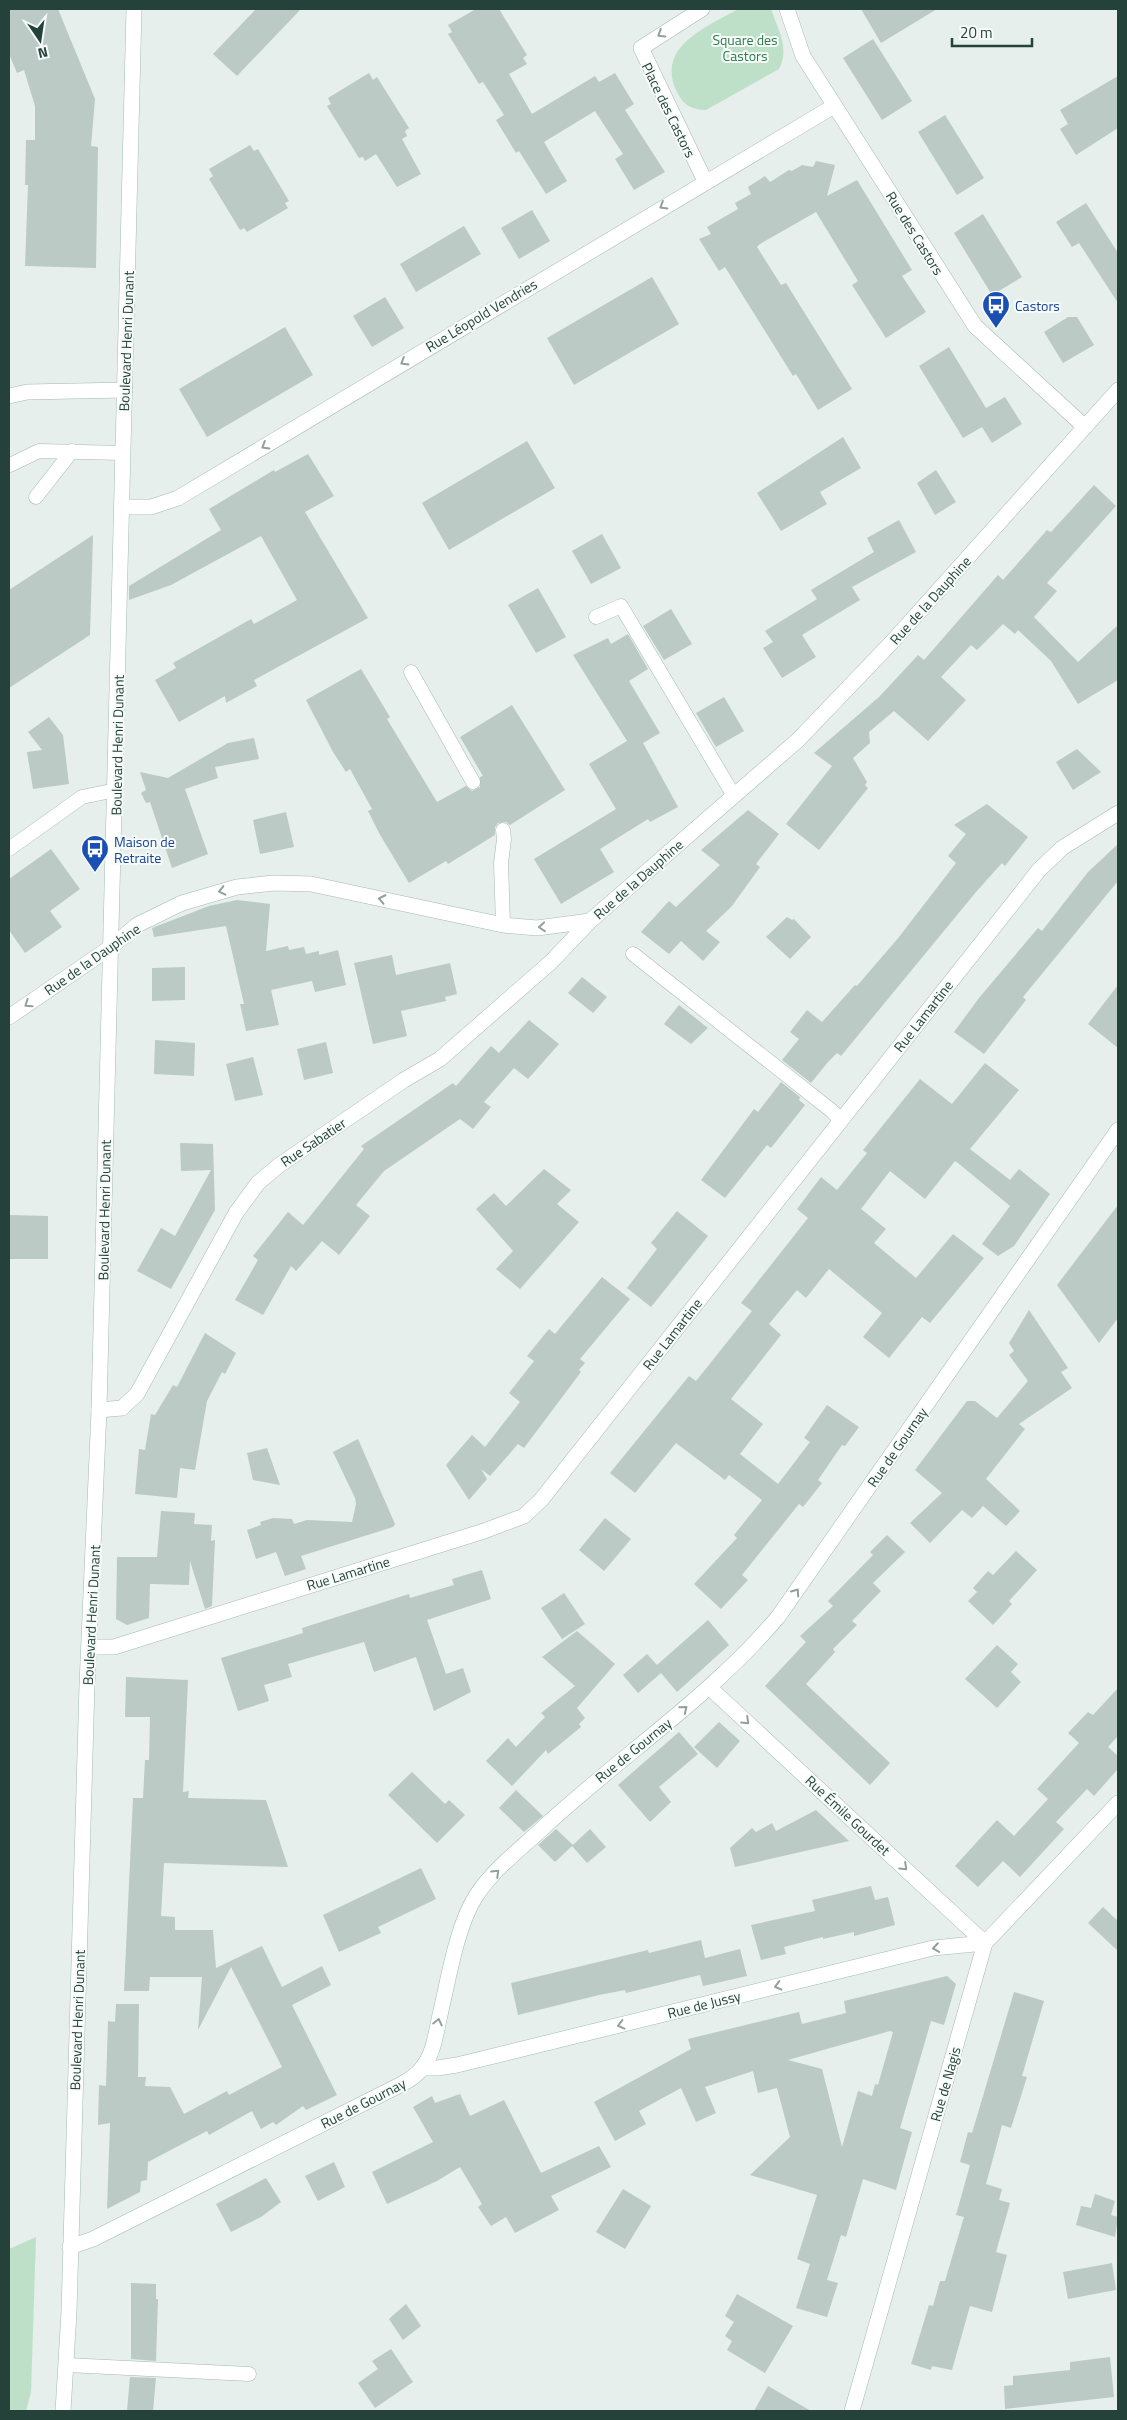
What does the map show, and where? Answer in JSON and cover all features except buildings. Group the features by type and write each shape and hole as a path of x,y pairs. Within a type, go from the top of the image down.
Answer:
{"street":[{"name":"Boulevard Henri Dunant","path":"63,2411 67,2364 99,1410 116,790 134,9"},
{"name":"Place des Castors","path":"702,9 641,48 705,181"},
{"name":"Rue des Castors","path":"787,9 803,56 974,326 1085,427"},
{"name":"Rue Léopold Vendries","path":"123,507 151,507 178,498 705,181 834,106"},
{"path":"9,396 27,392 124,390"},
{"name":"Rue de la Dauphine","path":"9,1016 111,947 137,926 182,903 237,887 274,883 311,884 503,925 537,928 590,921 798,740 844,694 1118,390"},
{"name":"Rue Lamartine","path":"90,1647 114,1647 484,1531 524,1516 541,1500 1039,870 1062,848 1118,813"},
{"name":"Rue Sabatier","path":"99,1410 122,1408 137,1394 236,1213 258,1183 278,1166 404,1080 440,1059 551,962 590,921"},
{"name":"Rue de Gournay","path":"70,2247 93,2239 398,2086 423,2068 434,2042 466,1914 484,1884 593,1782 710,1688 747,1653 778,1617 1118,1130"},
{"name":"Rue Émile Gourdet","path":"710,1688 985,1943"},
{"name":"Rue de Nagis","path":"852,2411 985,1943 1118,1803"},
{"name":"Rue de Jussy","path":"423,2068 457,2065 933,1948 985,1943"}],"lane":[{"path":"10,465 40,451 123,454"},
{"path":"36,497 72,451"},
{"path":"596,617 621,606 734,796"},
{"path":"411,672 473,782"},
{"path":"9,849 82,797 116,790"},
{"path":"503,830 504,839 501,864 503,925"},
{"path":"634,954 832,1111 841,1121"},
{"path":"67,2364 249,2374"}],"green space":[{"name":"Square des Castors","path":"738,9 771,9 783,46 782,61 779,69 706,110 689,106 678,94 672,78 672,63 678,51 699,31"},
{"path":"36,2237 31,2392 26,2411 9,2411 9,2249"}],"place":[{"name":"Castors","path":"996,329"},
{"name":"Maison de Retraite","path":"95,873"}]}
